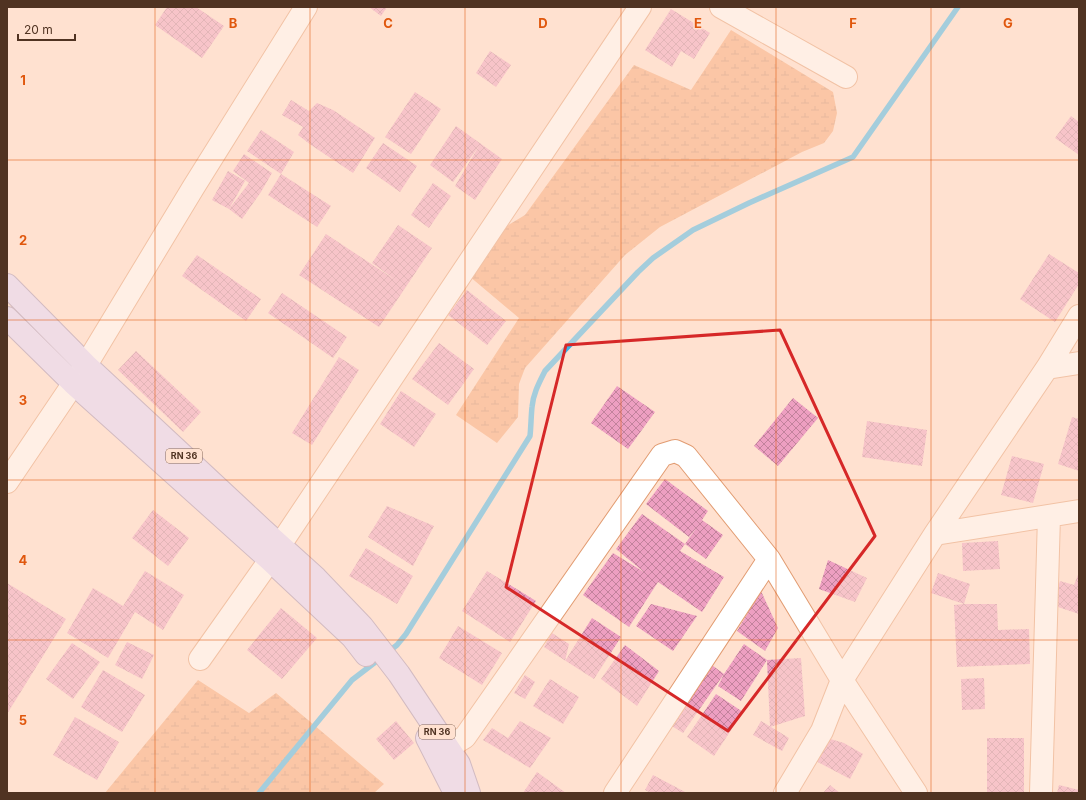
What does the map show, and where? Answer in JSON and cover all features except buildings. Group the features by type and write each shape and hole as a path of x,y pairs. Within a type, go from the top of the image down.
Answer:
{"main road":[{"name":"RN 36","path":"7,285 275,553 357,632 459,764 469,793"},
{"name":"RN 36","path":"7,318 74,383 275,553"},
{"name":"RN 36","path":"394,680 426,736 455,793"}],"street":[{"path":"7,482 86,365 193,188 306,7"},
{"path":"200,659 275,553 640,7"},
{"path":"721,7 846,77"},
{"path":"785,793 822,731 842,680 935,534 1079,316"},
{"path":"1046,368 1079,363"},
{"path":"447,748 464,737 662,455 675,451 686,456 769,559 842,680 916,793"},
{"path":"935,534 1079,511"},
{"path":"1041,793 1049,516"},
{"path":"615,793 769,559"}],"highlighted area":[{"path":"780,330 875,536 728,731 506,587 566,345"}],"green space":[{"path":"731,30 833,92 837,113 833,131 824,143 802,152 660,227 625,255 525,368 519,384 518,417 497,443 456,415 519,318 469,276 502,229 525,215 634,65 691,90"},
{"path":"198,680 249,713 276,693 384,784 374,793 105,793"}],"waterway":[{"path":"388,652 397,645 406,634 530,436 534,398 545,371 638,272 653,258 693,230 749,203 853,157 958,7"},
{"path":"259,793 352,680 382,657"}]}
